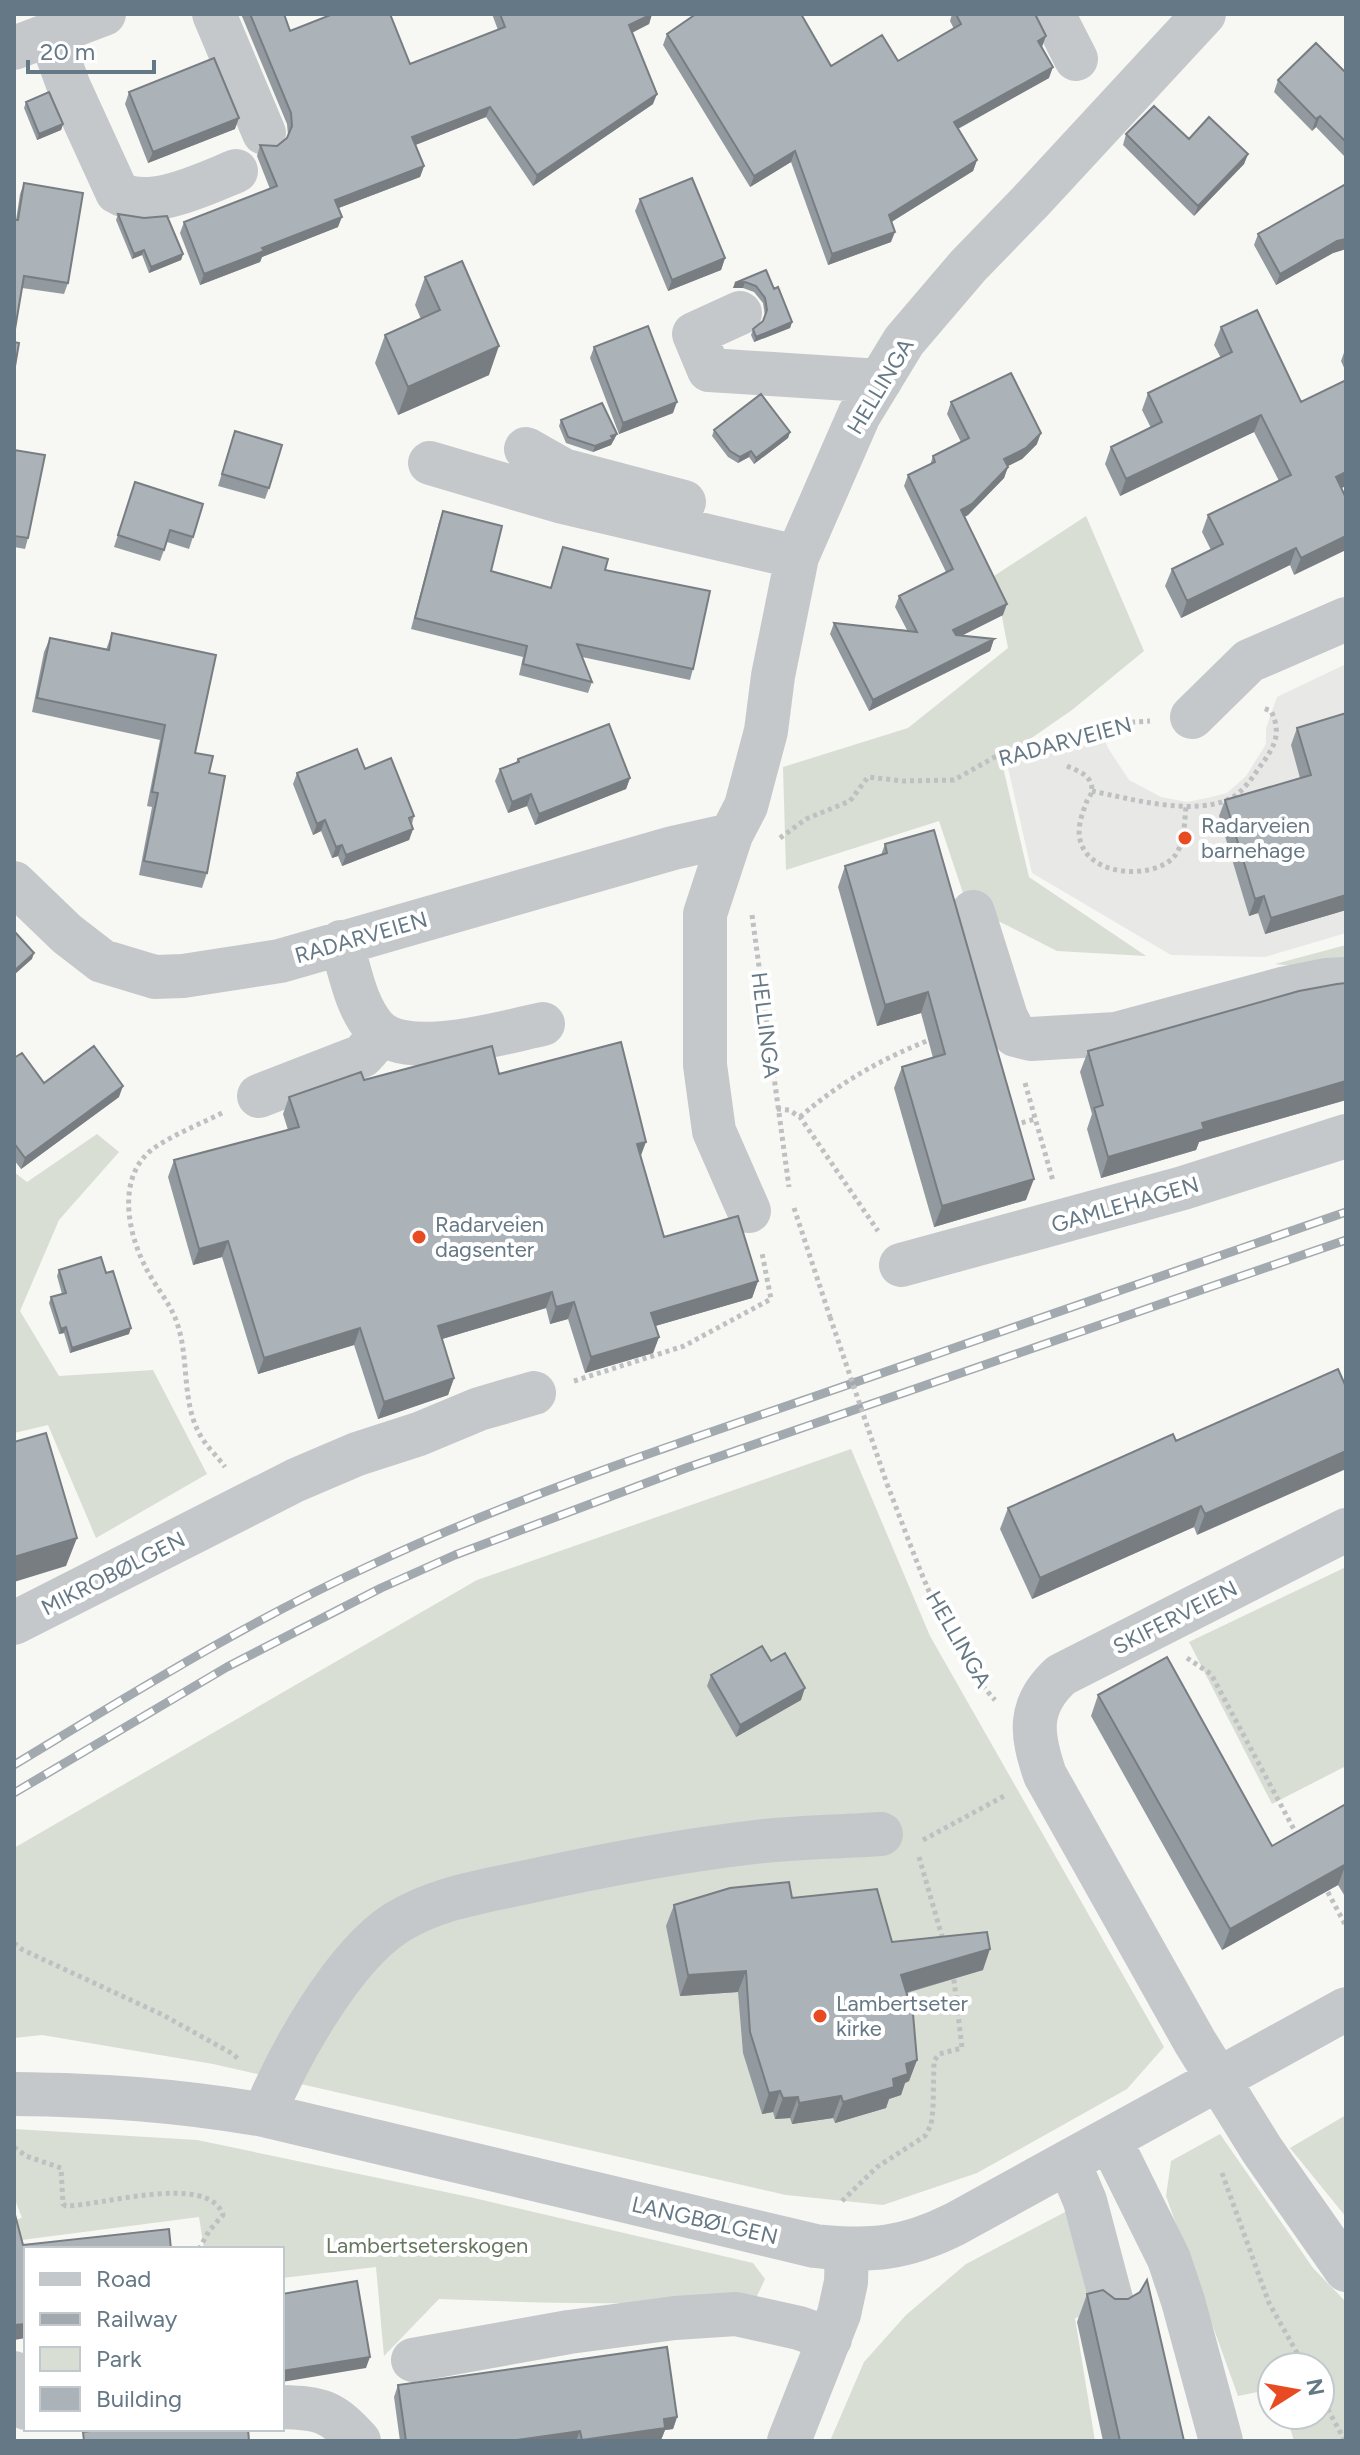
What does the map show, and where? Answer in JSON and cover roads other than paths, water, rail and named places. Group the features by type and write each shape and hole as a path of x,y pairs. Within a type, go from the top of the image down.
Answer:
{"street":[{"path":"104,14 32,42 75,100 117,192 127,198 175,194 236,171"},
{"path":"214,14 264,133"},
{"path":"1053,14 1076,59"},
{"name":"HELLINGA","path":"731,835 746,806 766,731 773,676 801,547 859,415 904,341 968,266 1204,14"},
{"path":"740,313 694,334 709,370 880,381"},
{"path":"526,449 563,470 801,547"},
{"path":"430,463 559,501 801,547"},
{"path":"1192,717 1249,661 1346,619"},
{"path":"731,835 705,914 705,1065 714,1131 749,1211"},
{"name":"RADARVEIEN","path":"14,883 67,934 102,961 155,977 183,976 280,961 673,848 731,835"},
{"path":"973,912 1006,1017 1015,1035 1031,1039 1116,1034 1286,988 1346,979"},
{"path":"341,942 361,1008 376,1030 392,1039 422,1044 461,1040 543,1024"},
{"path":"259,1096 362,1056 371,1046 376,1030"},
{"name":"GAMLEHAGEN","path":"901,1265 1183,1188 1346,1136"},
{"name":"MIKROBØLGEN","path":"14,1623 296,1480 479,1409 534,1393"},
{"name":"SKIFERVEIEN","path":"1218,2079 1045,1775 1035,1745 1037,1707 1045,1690 1061,1675 1346,1530"},
{"path":"264,2115 297,2046 367,1946 396,1923 429,1905 587,1868 756,1841 881,1834"},
{"name":"LANGBØLGEN","path":"14,2094 117,2096 191,2102 264,2115 784,2238 847,2249 894,2247 915,2242 955,2224 1346,2009"},
{"path":"1218,2079 1271,2163 1346,2270"},
{"path":"1110,2140 1169,2259 1221,2441"},
{"path":"1069,2163 1085,2201 1112,2303"},
{"path":"789,2441 839,2314 846,2282 847,2249"},
{"path":"413,2360 569,2332 675,2318 736,2314 799,2328 830,2339"},
{"path":"14,2373 24,2402"},
{"path":"284,2407 318,2409 343,2423 359,2441"}],"railway":[{"path":"14,1765 278,1611 369,1566 477,1519 642,1456 1346,1212"},
{"path":"14,1793 227,1667 381,1588 455,1555 686,1468 1346,1240"}],"place":[{"name":"Radarveien barnehage","path":"1185,838"},
{"name":"Radarveien dagsenter","path":"419,1237"},
{"name":"Lambertseter kirke","path":"820,2016"}],"park label":[{"name":"Lambertseterskogen","path":"427,2245"}]}
